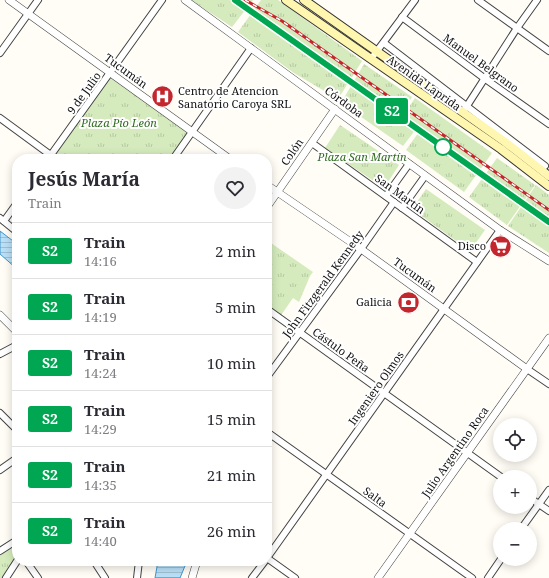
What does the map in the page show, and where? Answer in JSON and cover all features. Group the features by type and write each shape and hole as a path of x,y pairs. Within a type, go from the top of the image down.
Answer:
{"main road":[{"name":"Avenida Laprida","path":"286,0 371,60 462,112"},
{"name":"Avenida Laprida","path":"304,0 543,168 549,176"},
{"name":"Avenida Laprida","path":"543,168 549,186"}],"street":[{"name":"Tucumán","path":"9,0 223,154"},
{"path":"0,53 38,0"},
{"name":"9 de Julio","path":"55,154 162,0"},
{"name":"Córdoba","path":"185,0 500,230 549,261"},
{"path":"371,60 415,0"},
{"path":"478,0 549,51"},
{"path":"384,43 462,112 537,0"},
{"name":"Manuel Belgrano","path":"402,17 549,124"},
{"path":"176,154 251,48"},
{"name":"Colón","path":"272,200 335,109"},
{"path":"0,118 47,154"},
{"name":"San Martín","path":"312,143 478,262"},
{"path":"386,196 409,164"},
{"path":"402,208 425,176"},
{"name":"Tucumán","path":"272,189 361,249 549,384"},
{"name":"John Fitzgerald Kennedy","path":"272,370 394,202"},
{"path":"12,209 2,220 12,228"},
{"name":"Ingeniero Olmos","path":"272,551 500,230"},
{"name":"Cástulo Peña","path":"272,313 493,471"},
{"path":"0,315 12,327"},
{"name":"Julio Argentino Roca","path":"378,578 549,338"},
{"path":"0,354 12,348"},
{"path":"0,413 12,425"},
{"name":"Salta","path":"272,436 472,578"},
{"path":"0,470 12,462"},
{"path":"526,522 549,490"},
{"path":"538,504 549,511"},
{"path":"0,551 12,543"},
{"path":"272,562 295,578"},
{"path":"6,578 14,566"},
{"path":"30,566 38,578"},
{"path":"97,566 105,578"},
{"path":"137,578 138,566"},
{"path":"192,578 196,566"},
{"path":"252,578 260,566"},
{"path":"488,578 496,566"}],"green space":[{"path":"191,0 253,0 232,27"},
{"path":"261,0 278,0 362,61 338,99 294,73 238,32"},
{"path":"364,64 412,97 400,117 416,129 403,146 341,103"},
{"name":"Plaza Pío León","path":"111,73 192,131 176,154 52,154"},
{"path":"415,98 492,153 464,192 406,150 421,129 403,116"},
{"name":"Plaza San Martín","path":"340,125 399,165 384,188 325,148"},
{"path":"497,158 535,185 507,225 469,197"},
{"path":"536,185 549,195 549,253 508,226"},
{"path":"426,189 485,230 470,251 412,209"},
{"path":"272,244 313,272 299,302 293,298 279,318 272,313"},
{"path":"12,543 12,566 14,566 6,578 0,578 0,551"}],"water":[{"path":"0,231 12,240 12,265 0,254"},
{"path":"157,566 185,566 180,578 155,578"}],"railway":[{"path":"235,0 549,222"},
{"path":"245,0 282,21 549,210"}],"train":[{"name":"S2","path":"235,0 549,222"}],"place":[{"name":"Centro de Atencion Sanatorio Caroya SRL","path":"163,97"},
{"name":"Disco","path":"501,246"},
{"name":"Galicia","path":"408,302"}]}
